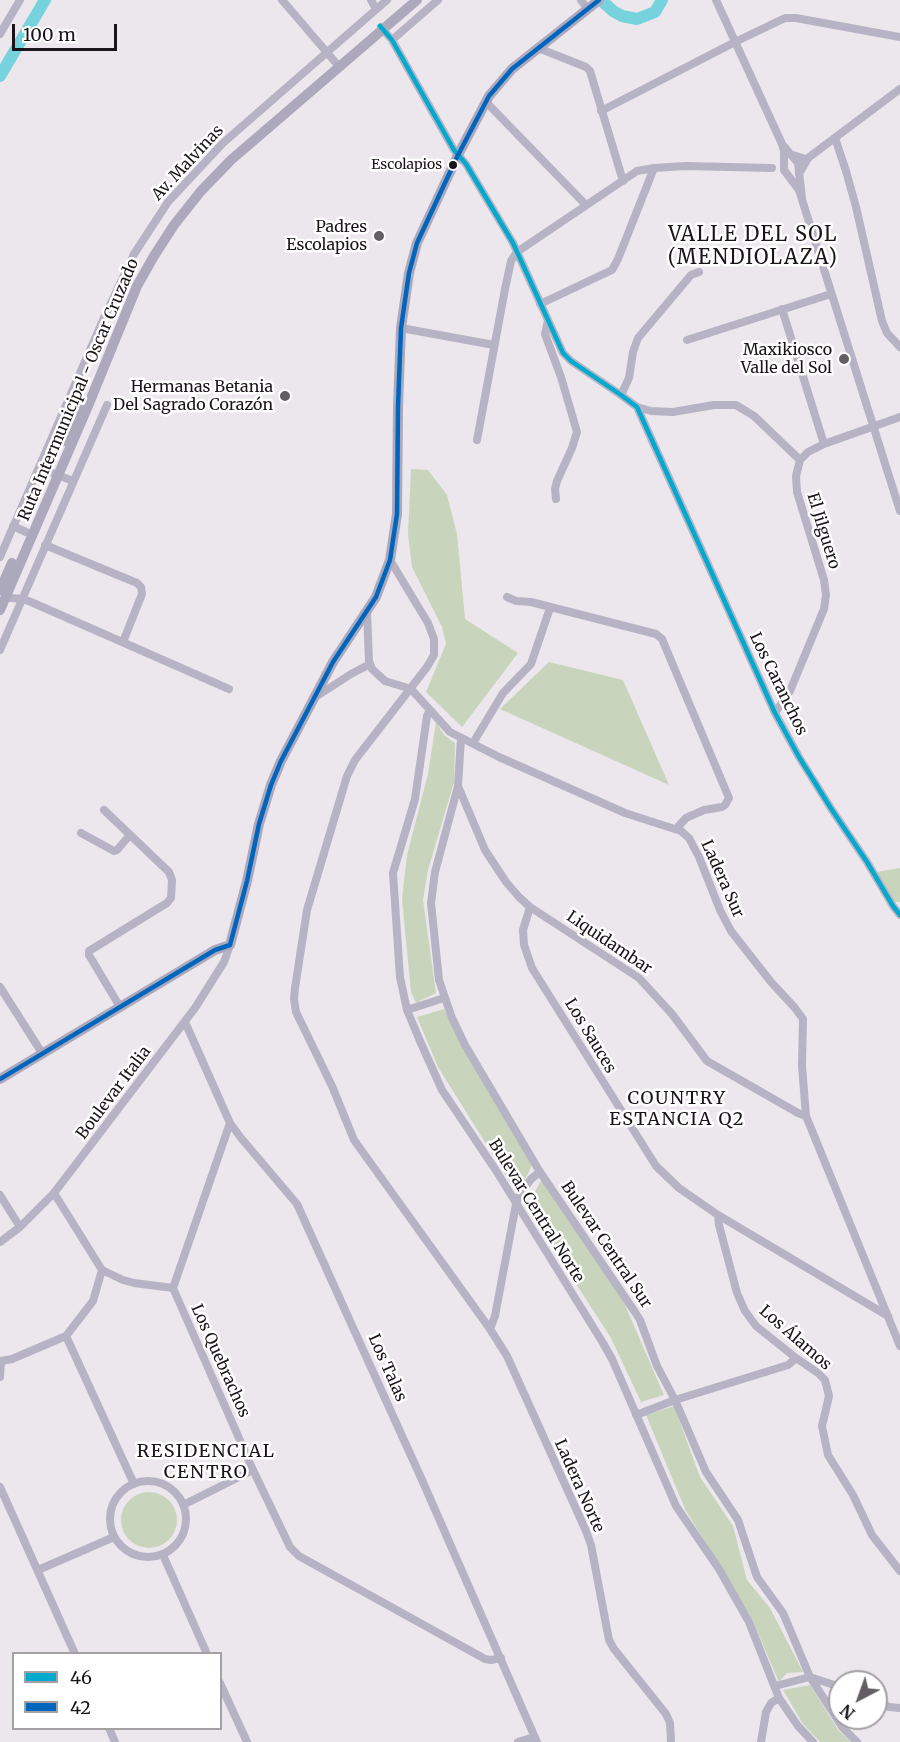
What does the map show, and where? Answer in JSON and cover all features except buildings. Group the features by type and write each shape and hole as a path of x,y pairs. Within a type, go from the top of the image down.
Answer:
{"main road":[{"name":"Ruta Intermunicipal - Oscar Cruzado","path":"0,610 2,593 26,532 88,406 137,286 174,225 201,191 231,160 411,0"},
{"name":"Ruta Intermunicipal - Oscar Cruzado","path":"2,593 135,282 172,221 194,192 232,153 336,63 417,0"},
{"path":"0,1079 214,950 230,945 259,824 271,785 281,761 338,653 367,612 384,580 390,560 397,514 398,407 402,328 409,273 417,243 458,155 486,102 507,74 590,3"}],"street":[{"path":"0,34 20,0"},
{"path":"282,0 336,63"},
{"path":"371,0 376,9"},
{"name":"Av. Malvinas","path":"0,557 134,254 168,202 223,143 387,0"},
{"path":"392,40 438,0"},
{"path":"717,0 782,144 784,170 797,186 802,198 900,512"},
{"path":"601,111 735,42 790,18 900,37"},
{"name":"Los Caranchos","path":"382,27 392,40 454,150 466,164 518,252 563,353 636,407 775,713 826,801 900,915"},
{"path":"538,48 586,67 591,75 622,181"},
{"path":"477,440 511,261 518,252 638,171 686,166 772,168 789,177 794,177 800,174 808,158 900,89"},
{"path":"486,102 586,205"},
{"path":"835,138 856,207 882,321 887,333 900,347"},
{"path":"782,144 798,163 802,198"},
{"path":"790,154 808,158"},
{"path":"772,168 790,154"},
{"path":"540,304 612,270 654,168"},
{"path":"621,395 629,378 633,352 638,338 691,275 699,272"},
{"path":"687,340 831,294"},
{"path":"782,309 825,444"},
{"path":"548,321 545,334 561,377 577,432 557,481 556,499"},
{"path":"402,328 494,345"},
{"path":"0,649 107,405"},
{"path":"636,407 651,411 673,412 714,405 736,405 754,416 800,460 808,452 825,444 900,417"},
{"name":"El Jilguero","path":"775,713 793,685 824,609 826,595 824,580 797,492 796,476 800,460"},
{"path":"39,468 73,481"},
{"path":"13,526 26,532"},
{"path":"45,545 141,586 142,594 123,642"},
{"name":"Ladera Norte","path":"390,560 428,623 434,639 434,655 411,689 373,736 347,776 307,910 294,999 297,1012 332,1086 351,1134 507,1356 586,1531 591,1545 609,1640 666,1714 670,1724 671,1742"},
{"path":"2,593 11,598 22,599 229,689"},
{"path":"507,597 656,634 662,639 729,798 722,807 704,810 686,818 676,829"},
{"path":"473,743 503,693 531,664 550,608"},
{"path":"316,697 370,664 367,612"},
{"name":"Ladera Sur","path":"370,664 372,669 385,681 411,689 443,725 461,738 625,813 686,834 694,846 720,910 736,939 803,1019 802,1066 806,1116 900,1346"},
{"name":"Bulevar Central Norte","path":"430,710 415,799 393,873 400,977 407,1010 442,1090 603,1343 676,1506 719,1569 749,1622 779,1698 798,1726 813,1742"},
{"name":"Bulevar Central Sur","path":"461,738 458,786 432,888 431,903 439,980 444,998 465,1045 540,1172 640,1320 657,1366 675,1400 706,1472 738,1520 757,1577 783,1612 810,1677 843,1728 857,1742"},
{"name":"Liquidambar","path":"458,786 485,850 519,897 530,907 639,978 672,1014 707,1061 806,1116"},
{"path":"104,810 169,872 173,889 167,903 89,951 89,955 120,1007"},
{"path":"81,832 114,851 130,835"},
{"name":"Los Sauces","path":"530,907 523,930 528,960 656,1166 679,1188 718,1215 888,1316"},
{"name":"Boulevar Italia","path":"0,1242 20,1227 54,1193 185,1022 224,962 230,945"},
{"path":"0,987 42,1053"},
{"path":"407,1010 444,998"},
{"name":"Los Talas","path":"185,1022 230,1123 297,1204 536,1740"},
{"path":"54,1193 102,1270 134,1283 173,1287 230,1123"},
{"path":"490,1329 495,1316 516,1204 531,1179 540,1172"},
{"path":"0,1195 20,1227"},
{"name":"Los Álamos","path":"718,1215 741,1304 756,1326 825,1380 829,1396 822,1426 828,1455 849,1489 872,1535 900,1571"},
{"path":"0,1377 1,1360 12,1359 66,1336 93,1301 102,1270"},
{"name":"Los Quebrachos","path":"173,1287 253,1470 286,1541 294,1552 485,1659 501,1658"},
{"path":"66,1336 134,1484"},
{"path":"636,1415 675,1400 788,1365 796,1358"},
{"path":"183,1505 253,1470"},
{"path":"146,1481 168,1487 183,1505 186,1516 181,1539 163,1555 141,1557 130,1553 114,1537 110,1516 112,1506 125,1489 134,1484 146,1481"},
{"path":"0,1487 75,1652"},
{"path":"38,1570 114,1537"},
{"path":"163,1555 207,1652"},
{"path":"775,1686 810,1677 828,1683"},
{"path":"222,1687 247,1742"},
{"path":"761,1742 766,1712 771,1703 779,1698"},
{"path":"518,1742 536,1740"}],"green space":[{"path":"411,469 428,470 447,495 457,534 465,619 518,653 462,727 426,692 446,644 442,627 412,567 408,534"},
{"path":"549,662 623,680 669,785 500,709"},
{"path":"436,722 444,735 455,743 454,782 428,870 423,900 436,993 416,1003 411,992 402,899 407,855 428,774"},
{"path":"900,868 900,902 894,902 877,872"},
{"path":"444,1009 461,1045 532,1165 518,1195 438,1067 417,1017"},
{"path":"541,1180 622,1298 664,1395 641,1402 611,1338 527,1208"},
{"path":"674,1406 700,1477 733,1526 747,1580 770,1608 803,1672 787,1673 779,1682 751,1617 685,1509 646,1415"},
{"path":"143,1492 155,1492 165,1496 173,1504 177,1520 173,1536 165,1544 155,1548 143,1548 133,1544 125,1536 121,1526 121,1514 125,1504 133,1496"},
{"path":"810,1685 828,1714 828,1730 838,1730 851,1742 820,1742 803,1724 783,1690"}],"waterway":[{"path":"0,76 45,0"},
{"path":"601,0 622,16 637,19 655,12 662,0"}],"transit line":[{"name":"42","path":"0,1079 215,950 230,945 259,824 271,785 281,761 333,662 376,597 390,560 397,514 401,328 409,273 417,243 458,155 489,96 512,69 599,0"},
{"name":"46","path":"380,26 392,40 454,150 466,164 513,243 563,353 637,407 775,713 799,757 900,915"}],"place":[{"name":"Escolapios","path":"453,165"},
{"name":"Padres Escolapios","path":"379,236"},
{"name":"Maxikiosco Valle del Sol","path":"844,359"},
{"name":"Hermanas Betania Del Sagrado Corazón","path":"285,396"}],"district":[{"name":"VALLE DEL SOL (MENDIOLAZA)","path":"753,246"},
{"name":"COUNTRY ESTANCIA Q2","path":"677,1109"},
{"name":"RESIDENCIAL CENTRO","path":"206,1462"}]}
